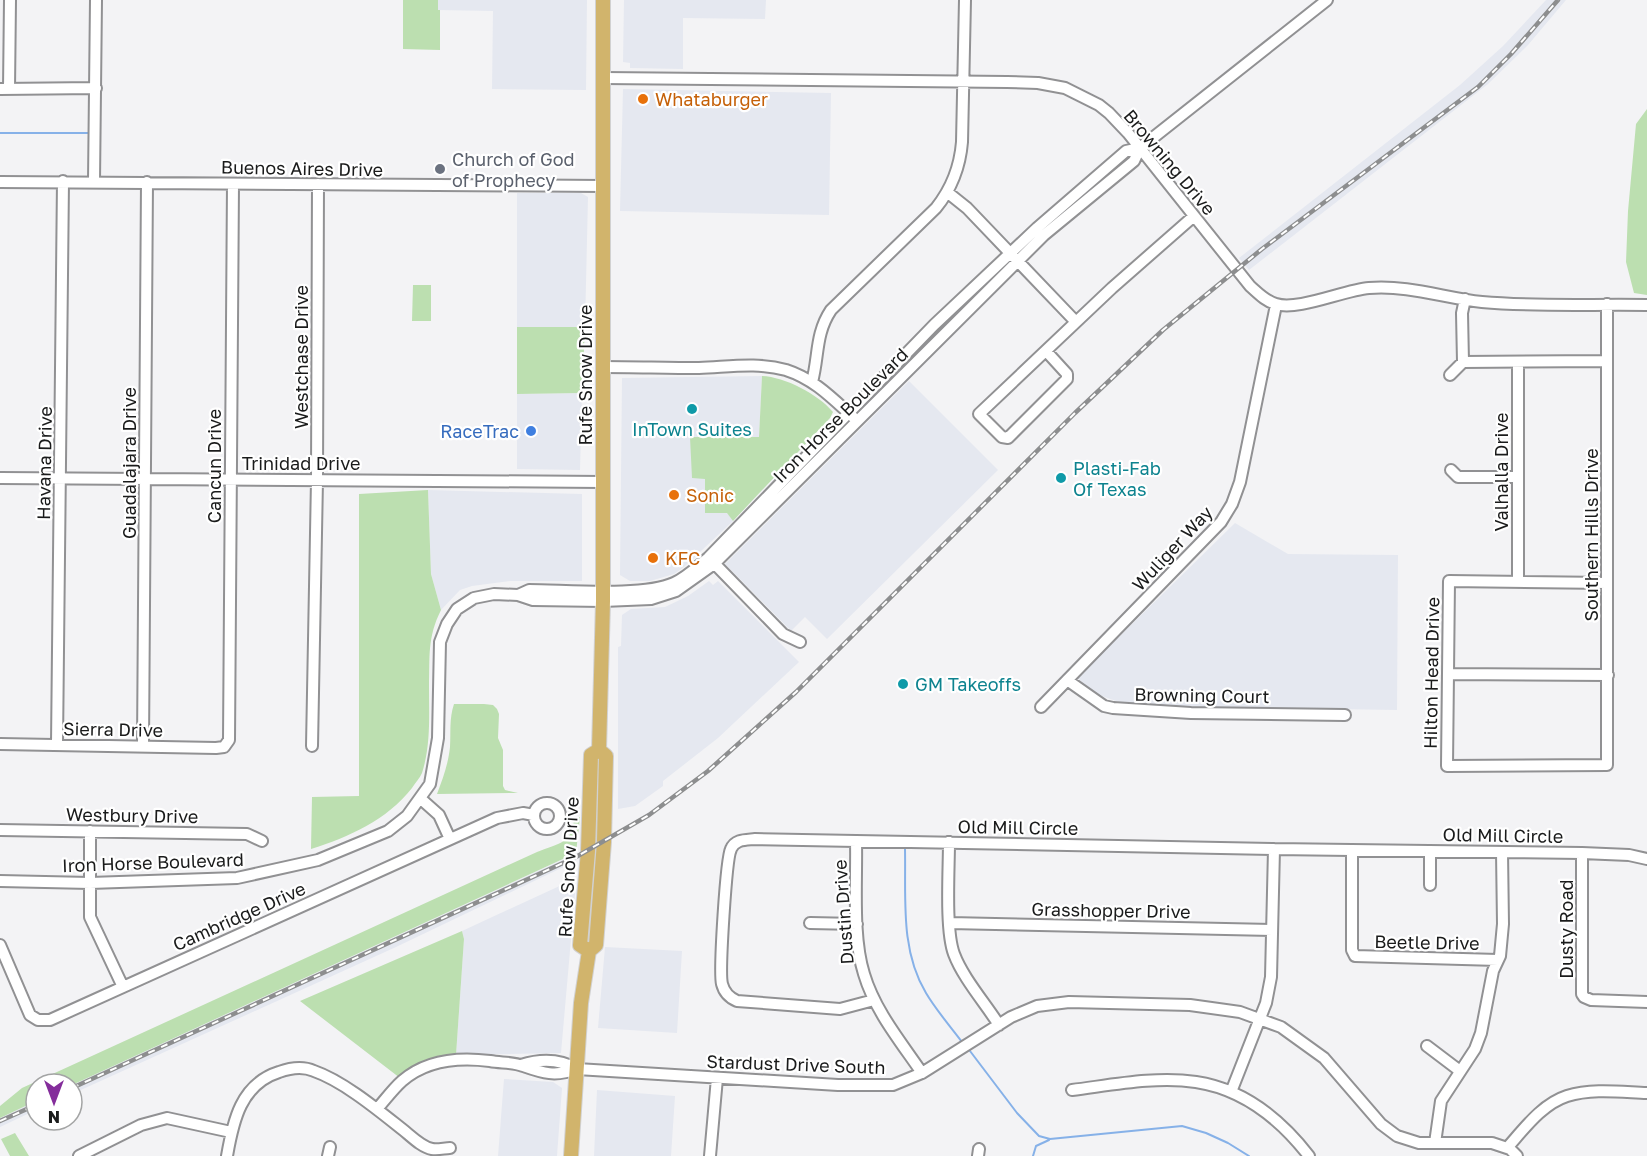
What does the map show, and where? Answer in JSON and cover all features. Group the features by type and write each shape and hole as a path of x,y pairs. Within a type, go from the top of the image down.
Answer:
{"main road":[{"name":"Rufe Snow Drive","path":"571,1156 581,1003 589,951 596,945 604,837 606,756 599,750 603,596 603,0"}],"street":[{"path":"10,0 5,89 96,88"},
{"path":"94,181 96,0"},
{"path":"812,382 819,333 823,321 831,310 936,208 947,192 957,168 961,151 965,0"},
{"name":"Iron Horse Boulevard","path":"711,561 848,413 934,325 1134,161 1140,148 1327,0"},
{"name":"Browning Drive","path":"603,78 1038,83 1065,88 1099,105 1109,113 1140,148 1250,286 1276,305"},
{"name":"Buenos Aires Drive","path":"0,182 603,186"},
{"name":"Havana Drive","path":"57,744 63,182"},
{"name":"Guadalajara Drive","path":"143,745 147,182"},
{"name":"Cancun Drive","path":"224,747 229,740 233,184"},
{"name":"Westchase Drive","path":"312,746 317,480 318,184"},
{"path":"947,192 963,203 1076,322"},
{"path":"1046,351 1067,374 1067,379 1008,438 1002,437 979,414 1076,322 1194,216"},
{"name":"Iron Horse Boulevard","path":"0,881 90,883 237,878 318,860 388,831 407,816 430,784 435,766 438,738 440,642 447,624 457,609 474,598 494,594 518,595 529,590 603,596 658,588 711,561 858,421 1013,258"},
{"path":"1276,305 1293,305 1370,288 1402,288 1465,299 1529,305 1647,304"},
{"path":"1463,362 1462,313 1465,299"},
{"name":"Southern Hills Drive","path":"1607,304 1607,765"},
{"name":"Wuliger Way","path":"1041,707 1221,522 1227,513 1240,482 1276,305"},
{"path":"1450,375 1463,362 1607,361"},
{"name":"Valhalla Drive","path":"1518,362 1518,582"},
{"path":"603,367 708,368 758,365 786,370 812,382 858,421"},
{"path":"1451,470 1458,477 1517,477"},
{"name":"Trinidad Drive","path":"0,478 603,482"},
{"path":"711,561 783,634 800,642"},
{"name":"Hilton Head Drive","path":"1518,582 1449,581 1447,766 1607,765"},
{"path":"1518,582 1607,583"},
{"path":"1448,674 1608,675"},
{"name":"Browning Court","path":"1068,680 1104,706 1113,708 1191,713 1344,715"},
{"name":"Sierra Drive","path":"0,744 224,747"},
{"path":"421,799 439,815 450,838"},
{"name":"Cambridge Drive","path":"0,945 30,1015 38,1020 50,1020 450,838 497,819 523,813 534,815"},
{"name":"Westbury Drive","path":"0,830 247,834 262,841"},
{"path":"90,831 90,917 123,987"},
{"name":"Old Mill Circle","path":"874,1000 840,1009 748,1002 733,1000 727,994 722,984 726,884 731,847 737,841 755,839 1582,853 1629,855 1647,859"},
{"name":"Dustin Drive","path":"856,841 857,924 864,974 874,1000 922,1073"},
{"path":"949,842 950,923 954,956 999,1024"},
{"path":"1231,1092 1260,1018 1271,977 1274,849"},
{"name":"Beetle Drive","path":"1352,850 1352,950 1355,956 1498,960"},
{"path":"1430,851 1430,885"},
{"path":"1435,1143 1441,1101 1475,1049 1481,1033 1488,988 1501,949 1502,852"},
{"name":"Dusty Road","path":"1582,853 1582,994 1591,1000 1647,1002"},
{"path":"810,923 857,924"},
{"name":"Grasshopper Drive","path":"950,923 1272,930"},
{"name":"Stardust Drive South","path":"377,1109 407,1078 424,1067 440,1061 478,1060 521,1065 534,1071 562,1074 577,1069 717,1078 893,1085 922,1073 999,1024 1037,1006 1069,1002 1190,1005 1240,1012 1281,1027 1324,1058 1389,1131 1408,1140 1419,1143 1492,1143 1507,1148 1517,1156"},
{"path":"1427,1046 1460,1071"},
{"path":"227,1156 231,1132 250,1088 269,1075 291,1068 313,1070 332,1079 377,1109 421,1144 432,1149 450,1148"},
{"path":"710,1156 717,1078"},
{"path":"1072,1090 1174,1080 1195,1082 1231,1092 1252,1103 1283,1126 1309,1156"},
{"path":"1507,1148 1545,1109 1567,1096 1599,1092 1647,1093"},
{"path":"79,1156 141,1125 167,1118 231,1132"}],"shaded area":[{"path":"438,0 587,0 586,90 492,89 493,11 438,10"},
{"path":"624,0 766,0 765,19 683,18 683,69 630,68 630,63 623,62"},
{"path":"1546,0 1566,0 1528,45 1488,84 1249,270 1239,258 1460,85 1503,46"},
{"path":"623,89 831,93 829,215 620,211"},
{"path":"517,193 581,193 588,197 585,327 517,327"},
{"path":"762,376 759,438 705,479 733,521 674,574 650,581 630,581 620,575 622,378"},
{"path":"909,381 998,470 827,639 805,617 791,631 725,564"},
{"path":"582,393 580,470 517,469 517,394"},
{"path":"428,490 582,494 582,581 510,581 472,586 460,590 441,610 431,574"},
{"path":"1235,523 1288,554 1398,555 1397,710 1138,706 1099,695 1077,678"},
{"path":"709,581 713,585 718,581 799,662 718,738 663,781 663,786 635,806 618,809 618,647 621,646 622,615 631,609 665,607 688,596"},
{"path":"573,855 576,861 396,947 84,1089 84,1079"},
{"path":"566,883 575,894 561,1053 456,1055 464,939 462,931"},
{"path":"605,947 682,951 677,1033 598,1028"},
{"path":"504,1079 553,1082 562,1088 557,1156 498,1156"},
{"path":"597,1090 675,1096 671,1156 594,1156"},
{"path":"24,1107 24,1116 0,1127 0,1118"}],"green space":[{"path":"403,0 438,0 440,50 403,49"},
{"path":"1647,109 1647,295 1634,293 1626,262 1636,124"},
{"path":"413,285 431,285 431,321 412,321"},
{"path":"517,327 585,327 582,393 517,394"},
{"path":"762,376 791,383 819,399 833,412 830,418 733,521 727,513 705,513 705,479 692,478 690,437 759,437"},
{"path":"428,490 431,574 441,610 433,630 430,648 428,741 422,773 402,799 379,818 353,833 311,849 312,797 359,796 359,494"},
{"path":"454,704 493,705 497,709 499,714 498,738 503,750 503,786 505,790 518,793 437,794 448,760"},
{"path":"574,817 580,817 576,853 84,1079 84,1072 57,1072 558,844 568,838"},
{"path":"462,931 464,939 456,1055 426,1062 400,1078 300,1001"},
{"path":"24,1087 24,1107 0,1118 0,1106"},
{"path":"15,1133 29,1156 10,1156 1,1139"}],"waterway":[{"path":"0,133 88,133"},
{"path":"905,849 906,923 912,959 926,993 962,1042"},
{"path":"970,1051 1017,1113 1039,1136 1050,1139 1182,1126 1206,1133 1249,1156"},
{"path":"1033,1156 1036,1146 1049,1140"}],"railway":[{"path":"84,1082 576,857 649,815 708,771 796,692 1075,413 1163,330 1262,249 1478,87 1511,54 1558,0"},
{"path":"0,1121 24,1110"}],"place":[{"name":"Whataburger","path":"643,99"},
{"name":"Church of God of Prophecy","path":"440,169"},
{"name":"InTown Suites","path":"692,409"},
{"name":"RaceTrac","path":"531,431"},
{"name":"Plasti-Fab Of Texas","path":"1061,478"},
{"name":"Sonic","path":"674,495"},
{"name":"KFC","path":"653,558"},
{"name":"GM Takeoffs","path":"903,684"}]}
